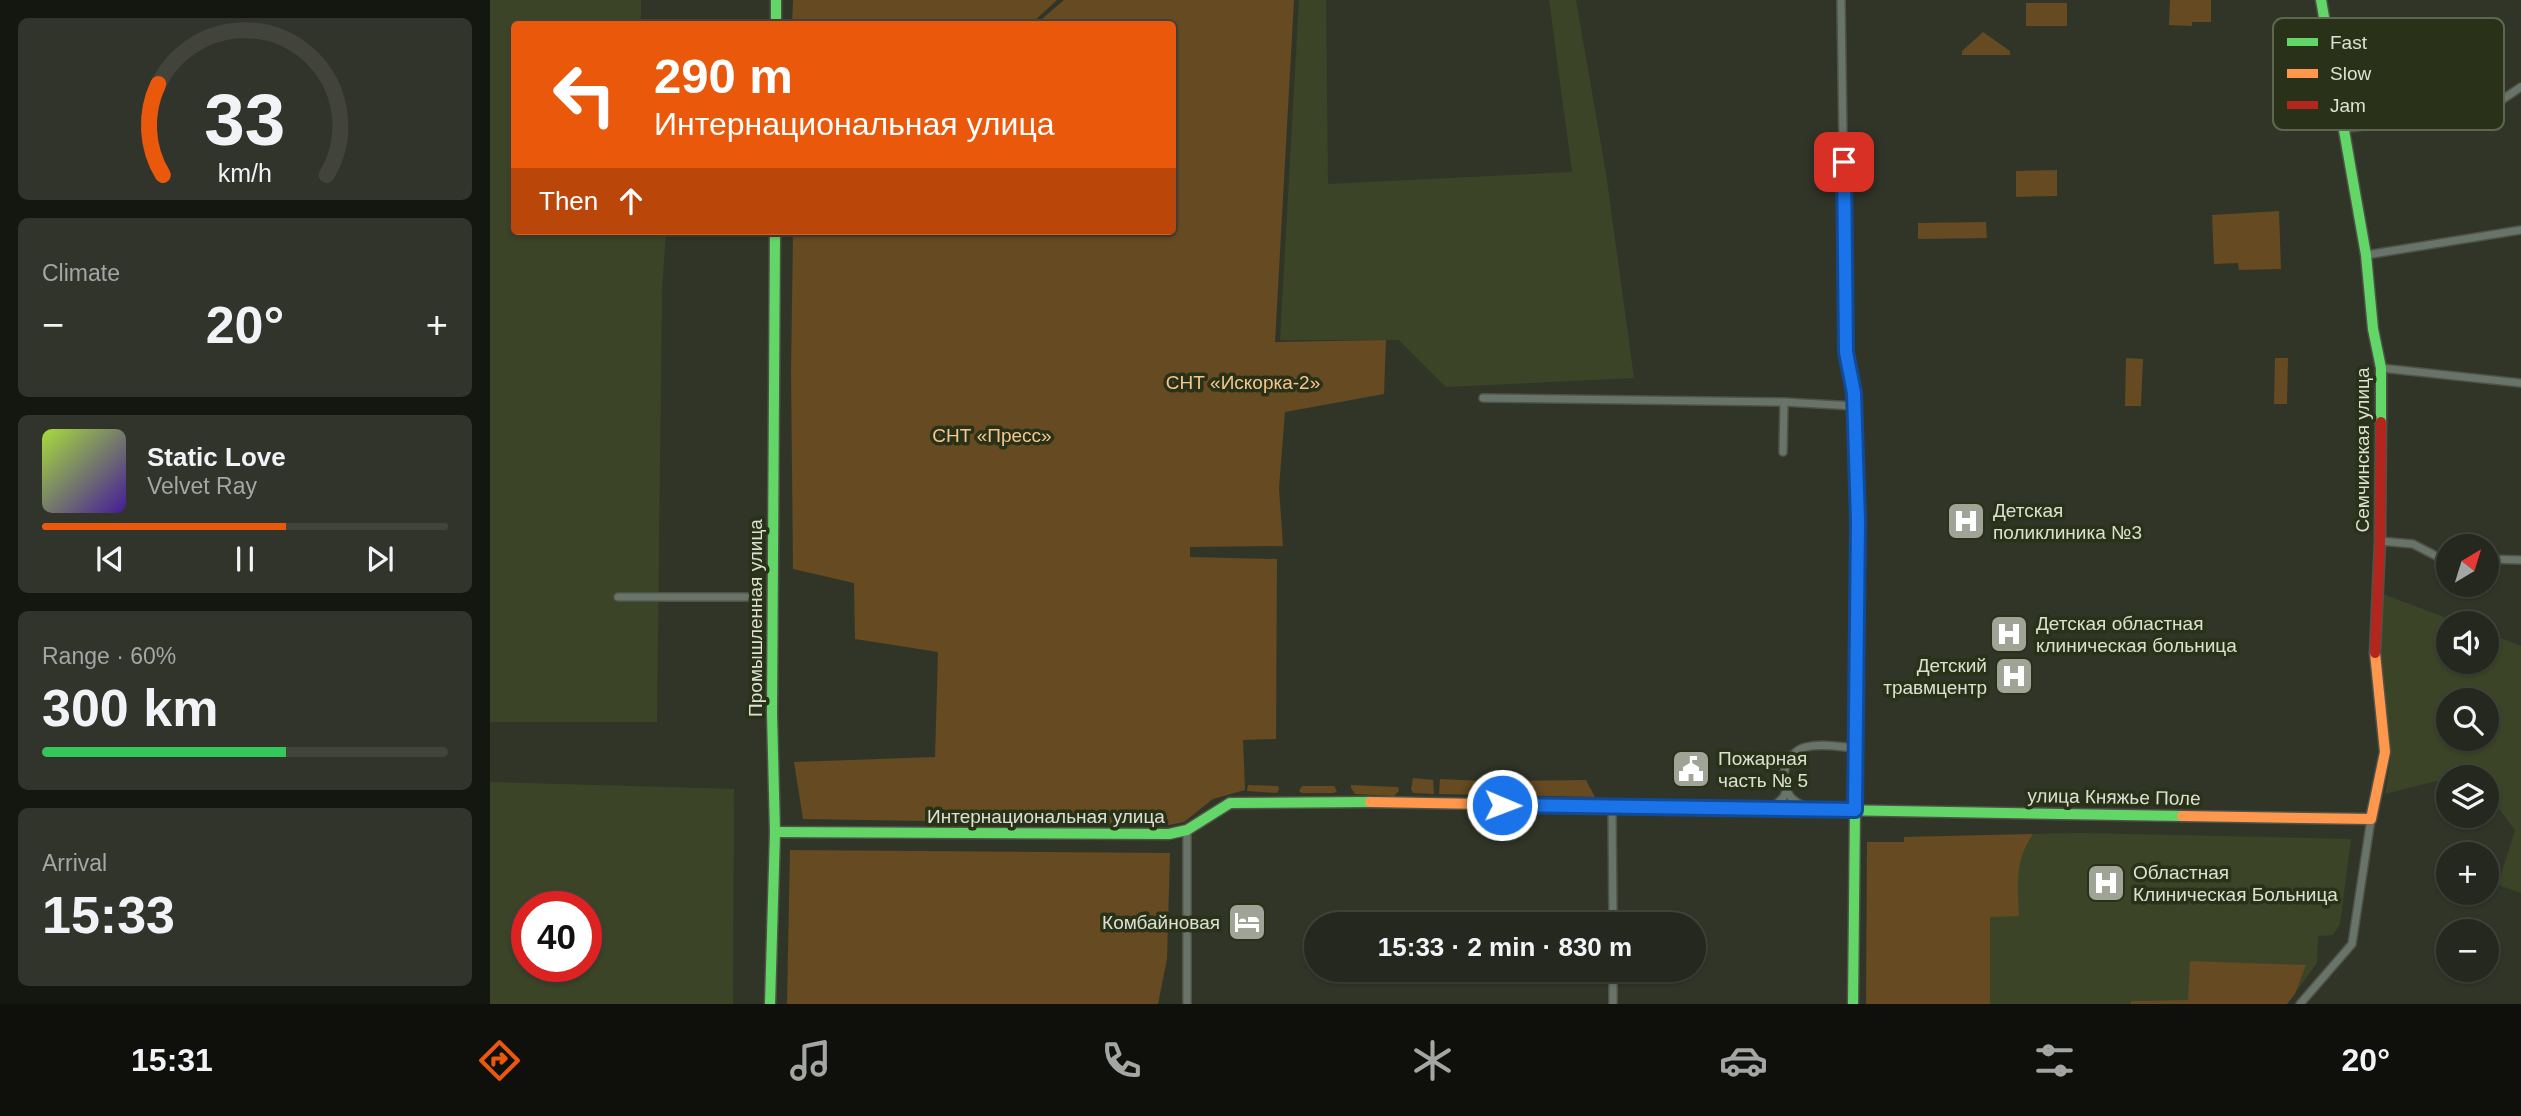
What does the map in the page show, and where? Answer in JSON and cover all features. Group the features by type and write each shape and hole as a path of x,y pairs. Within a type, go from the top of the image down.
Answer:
{"street":[{"path":"776,0 776,21"},
{"path":"1841,0 1846,352 1854,406 1858,521 1853,1004"},
{"name":"Семчинская улица","path":"2321,0 2324,18"},
{"path":"2504,100 2521,87"},
{"name":"Семчинская улица","path":"2342,130 2366,255 2373,329 2381,368 2381,541 2375,663 2385,752 2371,819"},
{"path":"2366,255 2521,230"},
{"name":"Промышленная улица","path":"770,1004 775,832 772,713 775,235"},
{"path":"2381,368 2521,383"},
{"path":"1483,398 1784,402 1854,406"},
{"path":"1783,452 1784,402"},
{"path":"2381,541 2413,544 2436,556"},
{"path":"2499,559 2521,560"},
{"path":"618,597 757,597"},
{"path":"1809,810 1796,802 1787,790 1783,776 1785,767 1798,751 1812,746 1856,748"},
{"path":"1771,809 1787,790"},
{"name":"Интернациональная улица","path":"775,832 1169,834 1187,830 1223,807 1239,802 1855,810"},
{"path":"1612,807 1613,912"},
{"name":"улица Княжье Поле","path":"1855,810 2371,819"},
{"path":"2300,1004 2353,944 2371,819"},
{"path":"1187,830 1187,1004"},
{"path":"1613,982 1614,1004"}],"shaded area":[{"path":"490,0 641,0 641,21 511,21 511,235 666,235 662,291 657,722 490,722"},
{"path":"1299,0 1326,0 1328,184 1572,172 1549,0 1576,0 1606,173 1634,378 1446,387 1399,340 1280,340"},
{"path":"2383,594 2436,614 2436,674 2499,674 2499,638 2521,646 2521,893 2499,885 2515,830 2499,809 2499,765 2436,765 2436,781 2385,794 2391,757 2381,671"},
{"path":"490,782 734,789 733,1004 490,1004"},
{"name":"Областная Клиническая Больница","path":"2081,833 2351,839 2340,924 2333,935 2318,936 2317,963 2287,1004 1867,1004 1867,842 1904,842 1904,837"}],"green space":[{"path":"793,0 1057,0 1034,21 792,21"},
{"name":"СНТ «Пресс»","path":"1064,0 1294,0 1275,342 1386,340 1384,394 1285,412 1279,488 1283,546 1190,547 1190,557 1277,559 1276,739 1243,740 1245,790 1213,799 1184,822 1169,825 803,819 794,762 935,757 938,652 855,639 854,583 793,569 793,235 1176,235 1176,21 1040,21"},
{"path":"2170,0 2211,0 2211,22 2192,22 2192,26 2169,25"},
{"path":"2026,3 2067,3 2067,26 2026,26"},
{"path":"1983,32 2010,51 2010,55 1962,55 1962,51"},
{"path":"2057,170 2057,196 2016,197 2016,171"},
{"path":"2279,211 2281,269 2239,270 2238,263 2214,264 2212,215"},
{"path":"1986,222 1987,238 1918,239 1918,223"},
{"path":"2126,358 2143,359 2141,406 2125,406"},
{"path":"2275,358 2288,358 2287,404 2274,404"},
{"path":"1413,778 1433,780 1434,794 1413,793"},
{"path":"1440,779 1483,781 1483,795 1439,794"},
{"path":"1586,780 1595,797 1493,795 1493,781"},
{"path":"1248,785 1278,786 1279,789 1277,793 1247,791"},
{"path":"1351,785 1398,787 1399,791 1394,796 1355,794"},
{"path":"1302,786 1334,786 1337,791 1302,793 1299,791"},
{"path":"2033,834 2020,864 2019,916 1990,917 1990,1004 1866,1004 1867,842 1904,842 1904,837"},
{"path":"790,850 1170,853 1167,959 1158,1004 787,1004"},
{"path":"2190,961 2306,965 2295,994 2287,1004 2131,1004 2131,1001 2188,1000"}],"traffic: fast":[{"path":"776,0 776,21"},
{"path":"2321,0 2324,18"},
{"path":"2344,130 2366,255 2373,329 2381,368 2381,422"},
{"path":"770,1004 775,832 772,714 775,235"},
{"path":"775,832 1169,834 1187,830 1230,803 1370,802"},
{"path":"1600,806 2182,816"},
{"path":"1853,1004 1855,810"}],"traffic: slow":[{"path":"2182,816 2371,819 2385,752 2375,653"},
{"path":"1370,802 1600,806"}],"traffic: jam":[{"path":"2375,653 2381,422"}],"place":[{"name":"Детская поликлиника №3","path":"1966,521"},
{"name":"Детская областная клиническая больница","path":"2009,634"},
{"name":"Детский травмцентр","path":"2014,676"},
{"name":"Пожарная часть № 5","path":"1691,769"},
{"name":"Областная Клиническая Больница","path":"2106,883"},
{"name":"Комбайновая","path":"1247,922"}],"route":[{"path":"1502,805 1855,810 1858,521 1854,393 1846,352 1844,162"}],"park label":[{"name":"СНТ «Искорка-2»","path":"1243,382"}]}
